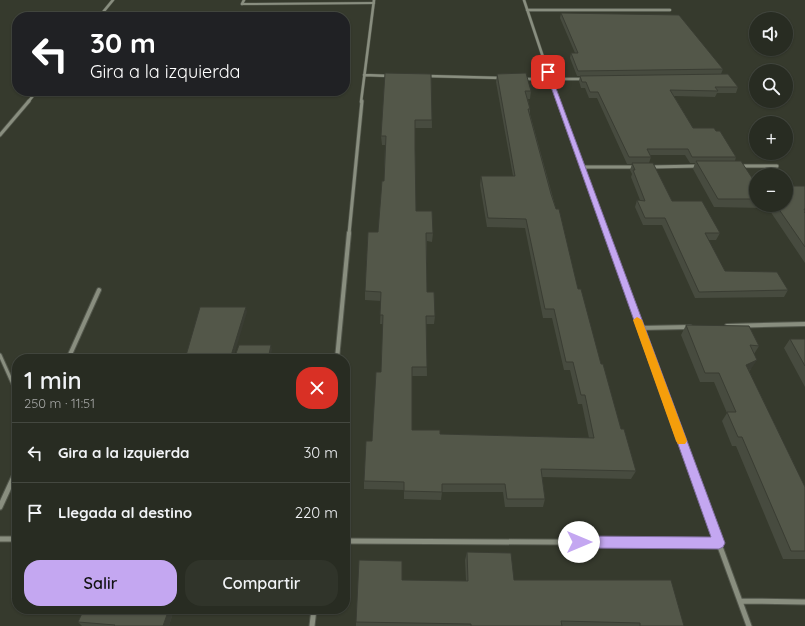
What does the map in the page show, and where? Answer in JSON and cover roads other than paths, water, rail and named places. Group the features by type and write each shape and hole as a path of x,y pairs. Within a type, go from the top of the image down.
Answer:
{"street":[{"path":"103,12 113,0"},
{"path":"242,4 244,0"},
{"path":"524,0 550,80 749,626"},
{"path":"337,354 364,75 374,2"},
{"path":"527,10 670,10"},
{"path":"364,75 395,76"},
{"path":"426,76 504,78"},
{"path":"519,79 590,79"},
{"path":"0,135 33,96"},
{"path":"582,167 707,166"},
{"path":"738,166 777,166"},
{"path":"70,354 99,290"},
{"path":"719,326 805,324"},
{"path":"640,328 695,326"},
{"path":"0,507 12,481"},
{"path":"0,539 12,539"},
{"path":"350,541 719,543"},
{"path":"740,601 805,602"},
{"path":"312,626 313,614"}],"lane":[{"path":"242,4 374,2"},
{"path":"0,355 12,382"}]}
